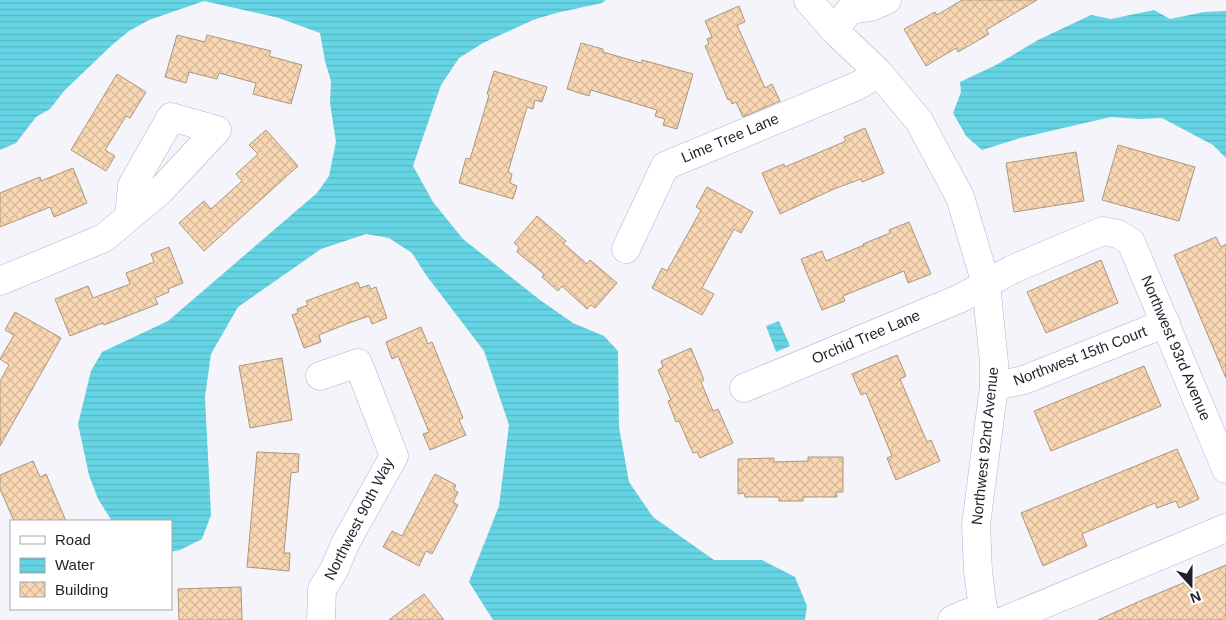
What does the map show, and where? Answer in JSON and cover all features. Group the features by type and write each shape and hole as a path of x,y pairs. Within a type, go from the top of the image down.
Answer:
{"street":[{"name":"Northwest 92nd Avenue","path":"808,0 834,30 879,73 919,121 960,198 986,284 994,362 994,386 976,525 978,571 992,616"},
{"path":"834,30 850,10 870,7 887,0"},
{"name":"Lime Tree Lane","path":"626,249 665,166 857,86 879,73"},
{"path":"0,281 104,238 129,216"},
{"name":"Orchid Tree Lane","path":"744,388 961,298 1013,269 1103,231 1118,234"},
{"name":"Northwest 93rd Avenue","path":"1118,234 1131,242 1226,469"},
{"name":"Northwest 15th Court","path":"994,386 1024,380 1166,323"},
{"name":"Northwest 90th Way","path":"320,376 358,363 394,456 346,542 334,570 322,589 321,620"},
{"path":"952,620 965,614 992,616 1226,528"}],"water":[{"path":"0,0 606,0 602,3 533,20 483,43 459,58 441,85 413,166 433,202 463,239 540,300 573,323 604,336 618,351 619,427 629,482 653,517 714,560 762,560 795,577 807,606 805,620 493,620 469,582 499,506 509,425 484,351 426,275 412,253 389,238 366,234 321,249 238,307 211,354 205,397 211,515 202,539 172,552 172,520 111,520 98,499 89,475 78,424 91,371 102,352 168,321 317,193 329,176 336,142 330,103 331,81 320,33 279,18 204,1 149,20 129,31 112,45 64,91 50,109 36,117 16,143 0,150"},
{"path":"1154,10 1170,19 1204,12 1226,11 1226,158 1213,145 1162,118 1111,117 1020,138 982,150 966,136 953,113 961,92 960,82 996,65 1038,40 1091,15 1111,19"},
{"path":"779,321 790,346 776,352 766,326"}],"building":[{"path":"962,0 1037,0 986,30 989,34 958,52 956,48 926,66 904,29 935,12 937,15"},
{"path":"739,6 745,22 737,25 765,88 772,84 780,101 743,117 736,102 732,104 730,99 728,100 705,46 709,44 707,39 712,37 705,21"},
{"path":"177,35 205,42 207,35 271,51 269,56 302,65 291,104 253,94 256,83 219,73 217,79 189,72 186,83 165,77"},
{"path":"581,43 603,49 603,52 641,63 642,60 693,74 677,129 663,125 665,119 655,116 657,110 591,90 589,96 567,89"},
{"path":"494,71 547,87 542,102 535,100 533,109 527,107 508,172 512,174 510,183 517,186 513,199 459,183 466,158 470,159"},
{"path":"117,74 146,92 130,118 126,116 105,150 115,156 106,171 71,150"},
{"path":"865,128 884,173 862,182 861,179 834,189 780,214 762,173 784,164 785,167 846,141 844,137"},
{"path":"266,130 298,166 204,251 179,223 204,201 211,209 242,181 236,174 258,154 249,145"},
{"path":"1118,145 1195,167 1179,221 1102,200"},
{"path":"1076,152 1084,201 1014,212 1006,163"},
{"path":"73,168 87,203 54,217 50,207 0,227 0,193 40,177 41,181"},
{"path":"707,187 753,212 741,233 734,229 702,288 714,294 702,315 652,288 662,268 667,271 701,210 696,207"},
{"path":"537,216 566,241 563,243 587,264 590,260 617,283 595,308 591,305 587,309 562,286 558,291 542,277 544,274 517,252 519,247 514,243"},
{"path":"909,222 931,274 908,283 904,271 843,296 845,301 822,310 801,259 822,251 826,261 890,233 889,230"},
{"path":"1216,237 1221,247 1226,244 1226,378 1174,255"},
{"path":"169,247 183,283 168,289 169,292 155,298 158,304 70,336 55,299 88,286 93,298 130,284 126,273 154,262 151,254"},
{"path":"1101,260 1118,303 1046,333 1027,292"},
{"path":"358,282 360,288 369,285 371,289 376,287 387,318 372,324 369,316 349,323 319,335 321,342 304,348 292,315 298,313 297,309 308,305 306,301"},
{"path":"15,312 61,338 0,446 0,381 9,365 0,359 14,335 5,330"},
{"path":"421,327 428,344 432,342 463,418 459,420 466,435 430,450 423,434 429,432 398,356 392,359 386,342"},
{"path":"691,348 704,380 701,382 713,411 718,409 733,443 700,458 697,452 693,453 679,421 676,422 668,401 671,400 658,370 663,367 661,361"},
{"path":"897,355 906,376 900,379 927,442 931,440 940,461 896,480 887,458 892,456 866,393 861,395 852,374"},
{"path":"282,358 292,420 250,428 239,366"},
{"path":"1144,366 1161,406 1051,451 1034,411"},
{"path":"1177,449 1199,499 1179,508 1176,501 1157,508 1155,503 1082,534 1087,546 1043,566 1021,513"},
{"path":"257,452 299,454 298,472 291,473 284,553 290,553 289,571 247,567"},
{"path":"808,457 843,457 843,492 836,492 837,497 803,497 803,501 779,501 779,497 745,497 744,493 738,494 738,459 774,458 774,462 808,461"},
{"path":"33,461 40,477 46,474 66,520 14,520 0,489 0,475"},
{"path":"435,474 456,485 454,490 458,492 453,502 458,505 432,554 426,551 419,566 383,547 392,531 402,536"},
{"path":"1226,565 1226,620 1098,620 1140,601"},
{"path":"241,587 242,620 179,620 178,589"},
{"path":"424,594 444,620 389,620 414,601"}]}
